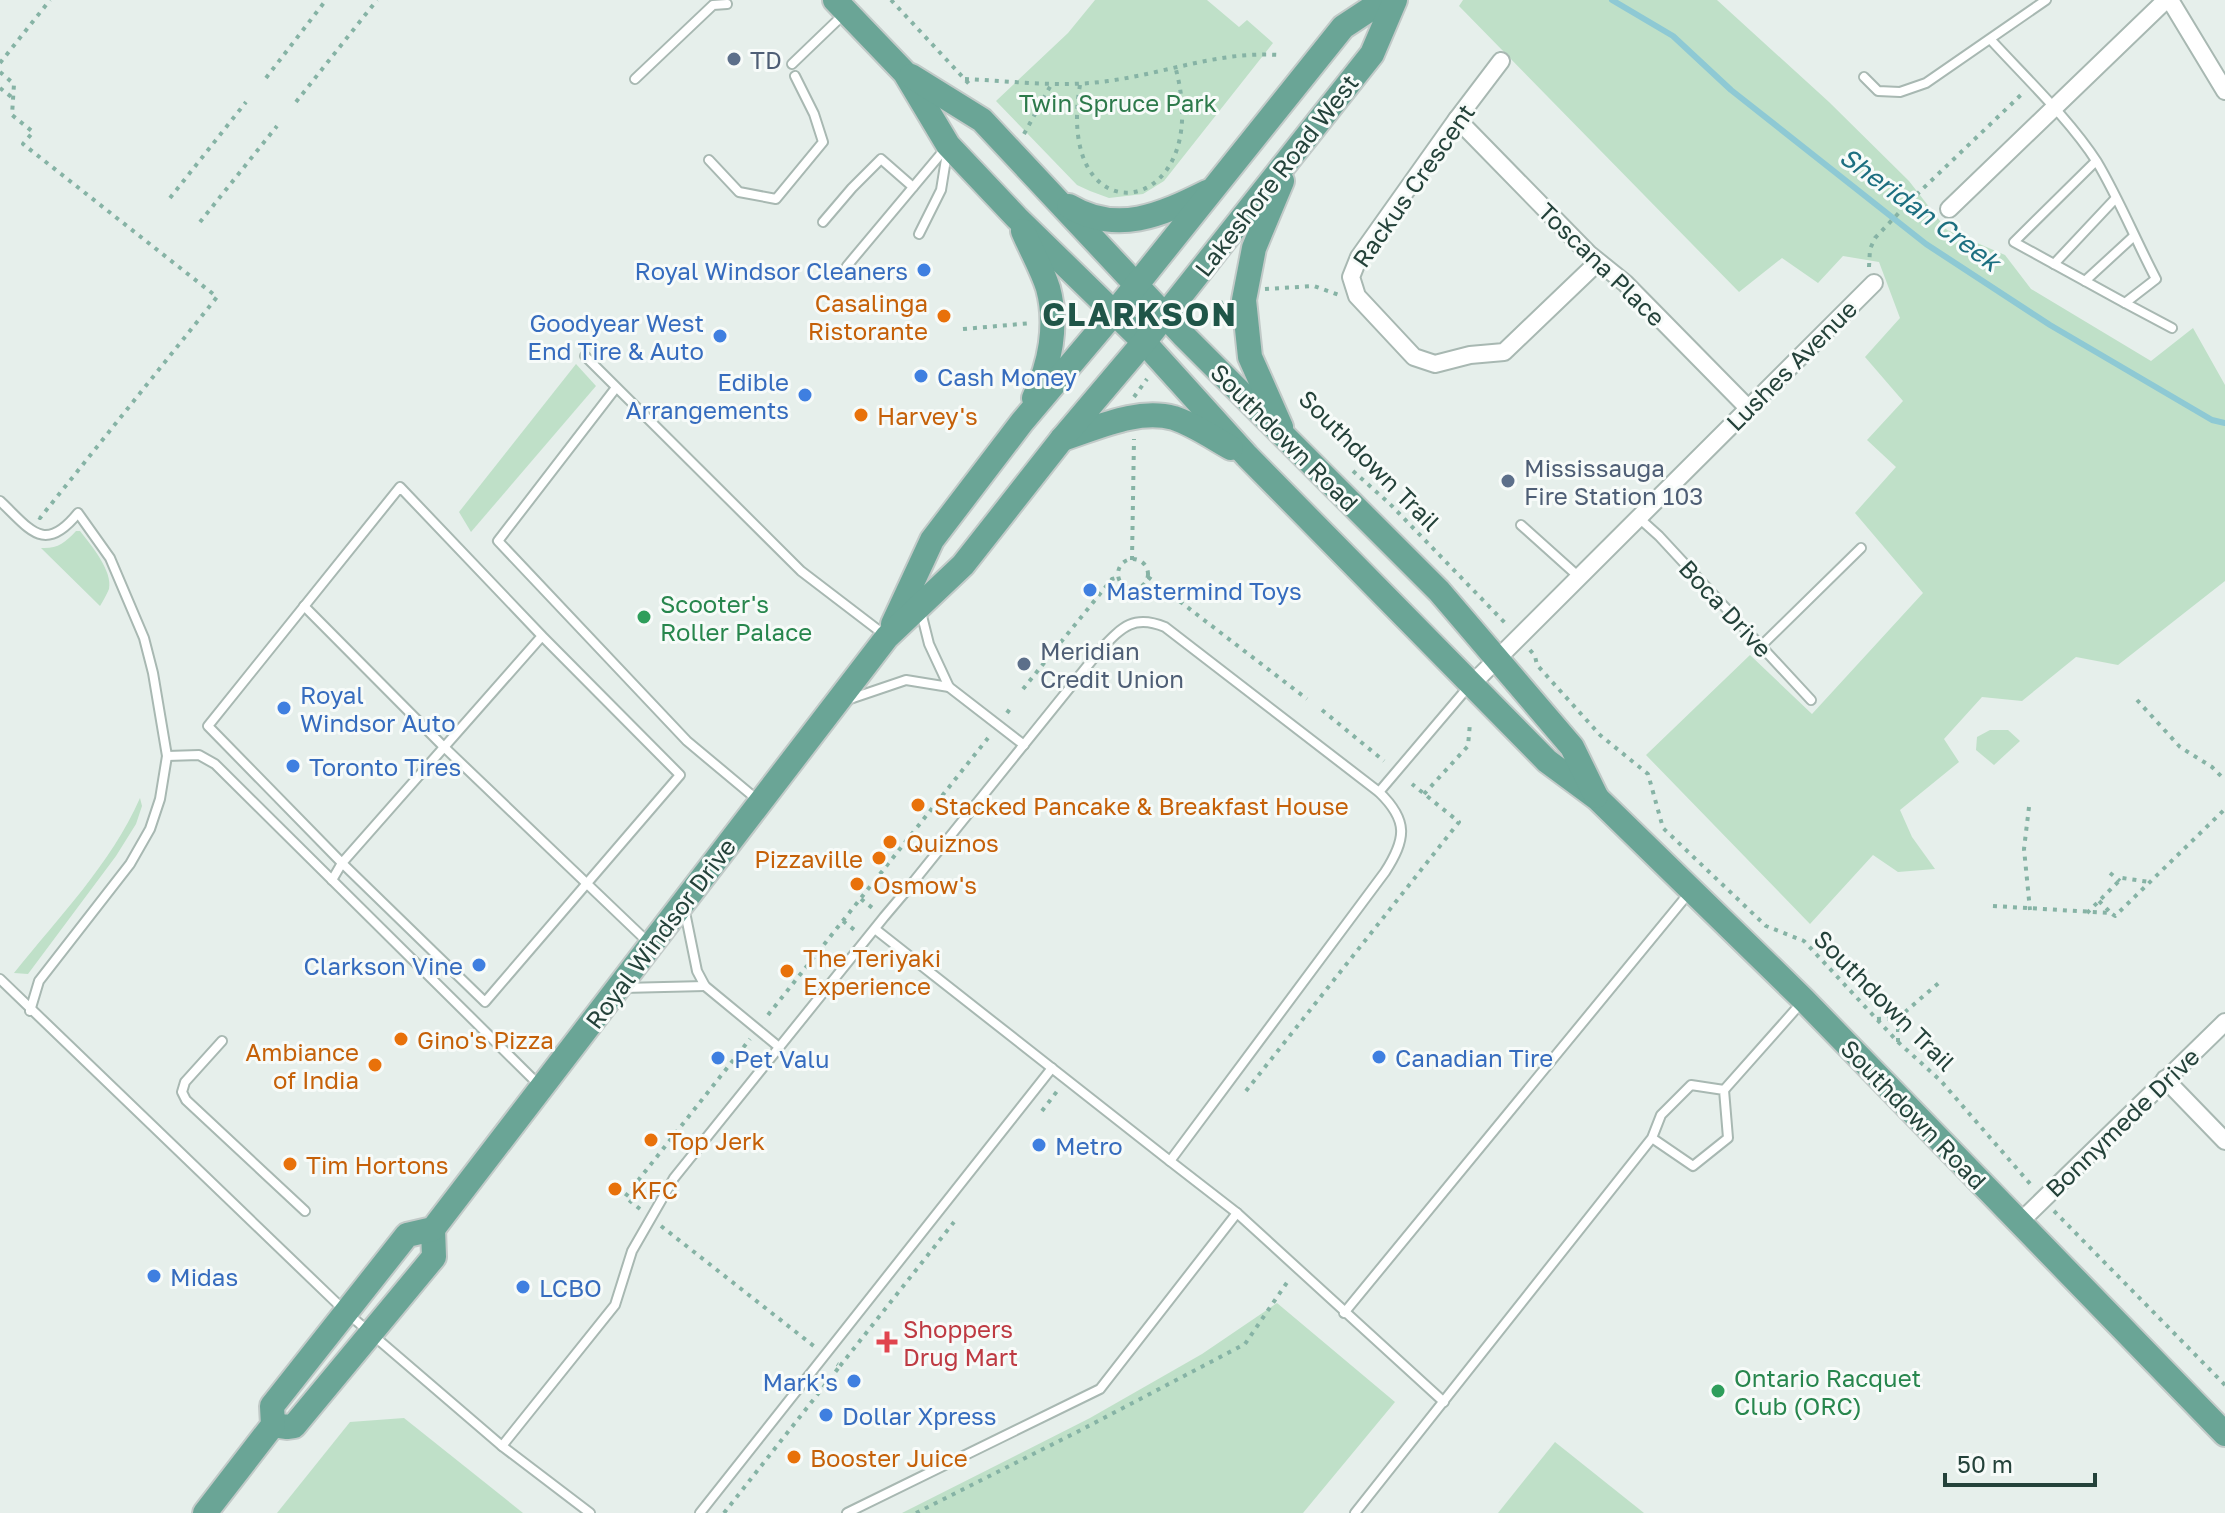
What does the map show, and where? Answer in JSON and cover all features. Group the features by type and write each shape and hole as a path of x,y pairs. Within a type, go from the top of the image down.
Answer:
{"main road":[{"name":"Lakeshore Road West","path":"1137,285 1343,27 1384,0"},
{"name":"Lakeshore Road West","path":"1144,342 1372,54 1395,0"},
{"name":"Southdown Road","path":"840,6 905,73 948,145 1017,218 1144,342 1247,456 1547,761 1597,798 1804,1000 2225,1434"},
{"name":"Southdown Road","path":"905,73 982,120 1165,315 1439,591 1572,747 1597,798"},
{"path":"1287,440 1250,357 1244,300 1254,248 1292,156"},
{"path":"1056,198 1086,216 1111,221 1139,220 1175,208 1213,190"},
{"path":"1017,218 1048,288 1050,306 1051,352 1042,382 1022,422"},
{"name":"Royal Windsor Drive","path":"887,637 932,540 1022,422 1137,285"},
{"name":"Royal Windsor Drive","path":"273,1425 294,1426 434,1257 433,1229 887,637 963,565 1062,439 1144,342"},
{"path":"1062,439 1153,415 1176,419 1247,456"},
{"name":"Royal Windsor Drive","path":"205,1513 273,1425 272,1406 407,1235 433,1229"}],"street":[{"path":"1949,209 2168,0 2223,81"},
{"name":"Rackus Crescent","path":"1501,61 1353,270 1352,284 1357,296 1414,357 1441,364 1470,355 1504,352 1598,262"},
{"name":"Toscana Place","path":"1457,119 1748,408"},
{"name":"Lushes Avenue","path":"1471,685 1874,283"},
{"name":"Bonnymede Drive","path":"2019,1223 2225,1022"},
{"path":"2165,1079 2225,1141"}],"lane":[{"path":"1864,77 1878,91 1900,92 1926,83 2046,0"},
{"path":"635,79 713,5 727,4"},
{"path":"792,64 840,6"},
{"path":"1991,40 2096,161 2156,279 2125,303"},
{"path":"709,160 739,192 776,199 823,142 814,114 795,76"},
{"path":"847,266 948,145"},
{"path":"919,234 941,190 948,145"},
{"path":"823,222 881,159 913,187"},
{"path":"2096,161 2014,242 2172,328"},
{"path":"2054,264 2115,199"},
{"path":"2085,281 2134,236"},
{"path":"585,356 801,571 887,637"},
{"path":"615,389 498,541 687,741 760,802"},
{"path":"400,487 680,775 485,1002 342,863 208,726 304,606 400,487"},
{"path":"0,501 34,533 50,536 64,530 78,513 110,558 144,638 167,756 160,799 150,829 130,864 39,981 30,1011"},
{"name":"Boca Drive","path":"1639,518 1811,700"},
{"path":"1521,525 1579,578"},
{"path":"1761,646 1861,548"},
{"path":"921,605 923,630 949,687 1024,745"},
{"path":"304,606 444,747 651,945"},
{"path":"502,1446 615,1305 632,1251 674,1178 1118,631 1133,622 1151,621 1165,627 1379,792 1393,805 1400,819 1402,834 1398,851 1170,1161"},
{"path":"332,880 342,863 542,636"},
{"path":"835,705 906,680 949,687"},
{"path":"1379,792 1471,685"},
{"path":"167,756 199,755 215,764 541,1088"},
{"path":"1344,1313 1690,891"},
{"path":"683,903 693,955 705,986 779,1047"},
{"path":"875,929 1237,1213 1444,1402"},
{"path":"0,979 346,1312 502,1446 590,1513"},
{"path":"618,988 705,986"},
{"path":"1652,1138 1693,1166 1728,1138 1724,1090 1804,1000"},
{"path":"222,1041 185,1082 182,1092 186,1100 305,1211"},
{"path":"700,1513 1052,1068"},
{"path":"1355,1513 1652,1138 1661,1115 1691,1085 1724,1090"},
{"path":"847,1513 1100,1389 1237,1213"}],"path":[{"path":"0,63 50,0"},
{"path":"266,78 326,0"},
{"path":"296,102 377,0"},
{"path":"964,79 1080,85 1133,77 1214,57 1251,53 1279,55"},
{"path":"1080,85 1077,134 1079,151 1086,168 1097,182 1114,191 1134,192 1152,187 1165,175 1179,143 1184,108 1175,66"},
{"path":"0,72 14,84 12,115 33,132 23,144 217,297 40,518 30,510"},
{"path":"1021,139 1052,83"},
{"path":"1874,283 1869,266 1870,249 1875,238 2031,84"},
{"path":"0,88 14,99"},
{"path":"170,198 246,102"},
{"path":"200,222 277,126"},
{"path":"1263,289 1314,286 1345,298"},
{"path":"1192,301 1204,312 1222,302 1234,300"},
{"path":"963,329 1043,322"},
{"path":"1132,407 1135,394 1151,374"},
{"path":"1132,560 1134,428"},
{"name":"Southdown Trail","path":"1346,465 1390,504 1504,621"},
{"path":"1148,577 1143,586 1134,589 1124,586 1119,577 1123,564 1132,560 1144,564 1148,577 1307,699"},
{"path":"1023,689 1112,579 1119,577"},
{"name":"Southdown Trail","path":"1527,647 1535,656 1537,665 1600,735 1648,774 1663,828 1766,926 1804,941 1898,1042 1941,1081 2026,1180"},
{"path":"2137,700 2180,747 2212,767 2225,780"},
{"path":"1007,713 1012,706"},
{"path":"1322,710 1384,761"},
{"path":"1424,794 1468,746 1470,723"},
{"path":"768,1015 988,738"},
{"path":"1246,1091 1459,822 1412,784"},
{"path":"2029,807 2024,849 2030,910"},
{"path":"2099,901 2115,916 2225,809"},
{"path":"2110,873 2120,881"},
{"path":"2087,913 2122,878 2150,882"},
{"path":"861,899 876,911"},
{"path":"1993,906 2111,913"},
{"path":"843,921 859,933"},
{"path":"1877,1019 1898,1018 1941,981"},
{"path":"1898,1018 1898,1042"},
{"path":"640,1209 625,1197 751,1037"},
{"path":"1042,1111 1059,1090 1056,1088"},
{"path":"724,1513 954,1222"},
{"path":"2065,1223 2225,1385"},
{"path":"661,1226 815,1347"},
{"path":"916,1513 1245,1344 1297,1269"}],"green space":[{"name":"Twin Spruce Park","path":"1095,0 1207,0 1239,27 1247,20 1273,43 1164,181 1143,194 1109,198 1077,185 996,101 1068,33"},
{"path":"1463,0 1717,0 1829,102 1909,181 1947,230 2005,255 2031,289 2151,361 2193,328 2225,385 2225,581 2118,665 2076,657 2022,701 1982,697 1944,739 1959,762 1900,810 1912,837 1935,869 1898,872 1873,855 1810,924 1646,755 1750,655 1812,714 1923,593 1855,513 1896,467 1867,440 1903,401 1865,357 1900,318 1879,262 1843,256 1818,283 1782,258 1739,292 1459,6"},
{"path":"576,364 596,386 471,532 459,512"},
{"path":"80,531 90,543 108,574 109,589 100,606 41,548 60,544"},
{"path":"1990,730 2008,730 2020,741 1994,765 1976,750 1977,737"},
{"path":"140,798 142,806 136,824 116,856 28,974 14,973 99,868"},
{"path":"1277,1303 1395,1402 1303,1513 902,1513 1090,1418 1202,1354"},
{"path":"404,1418 523,1513 277,1513 350,1422"},
{"path":"1555,1442 1644,1513 1498,1513"}],"waterway":[{"name":"Sheridan Creek","path":"1612,0 1673,36 1731,90 1926,244 2050,325 2212,420 2225,423"}],"place":[{"name":"TD","path":"734,59"},
{"name":"Royal Windsor Cleaners","path":"924,270"},
{"name":"Casalinga Ristorante","path":"944,316"},
{"name":"Goodyear West End Tire & Auto","path":"720,336"},
{"name":"Cash Money","path":"921,376"},
{"name":"Edible Arrangements","path":"805,395"},
{"name":"Harvey's","path":"861,415"},
{"name":"Mississauga Fire Station 103","path":"1508,481"},
{"name":"Mastermind Toys","path":"1090,590"},
{"name":"Scooter's Roller Palace","path":"644,617"},
{"name":"Meridian Credit Union","path":"1024,664"},
{"name":"Royal Windsor Auto","path":"284,708"},
{"name":"Toronto Tires","path":"293,766"},
{"name":"Stacked Pancake & Breakfast House","path":"918,805"},
{"name":"Quiznos","path":"890,842"},
{"name":"Pizzaville","path":"879,858"},
{"name":"Osmow's","path":"857,884"},
{"name":"Clarkson Vine","path":"479,965"},
{"name":"The Teriyaki Experience","path":"787,971"},
{"name":"Gino's Pizza","path":"401,1039"},
{"name":"Canadian Tire","path":"1379,1057"},
{"name":"Pet Valu","path":"718,1058"},
{"name":"Ambiance of India","path":"375,1065"},
{"name":"Top Jerk","path":"651,1140"},
{"name":"Metro","path":"1039,1145"},
{"name":"Tim Hortons","path":"290,1164"},
{"name":"KFC","path":"615,1189"},
{"name":"Midas","path":"154,1276"},
{"name":"LCBO","path":"523,1287"},
{"name":"Shoppers Drug Mart","path":"887,1342"},
{"name":"Mark's","path":"854,1381"},
{"name":"Ontario Racquet Club (ORC)","path":"1718,1391"},
{"name":"Dollar Xpress","path":"826,1415"},
{"name":"Booster Juice","path":"794,1457"}],"district":[{"name":"CLARKSON","path":"1140,314"}]}
